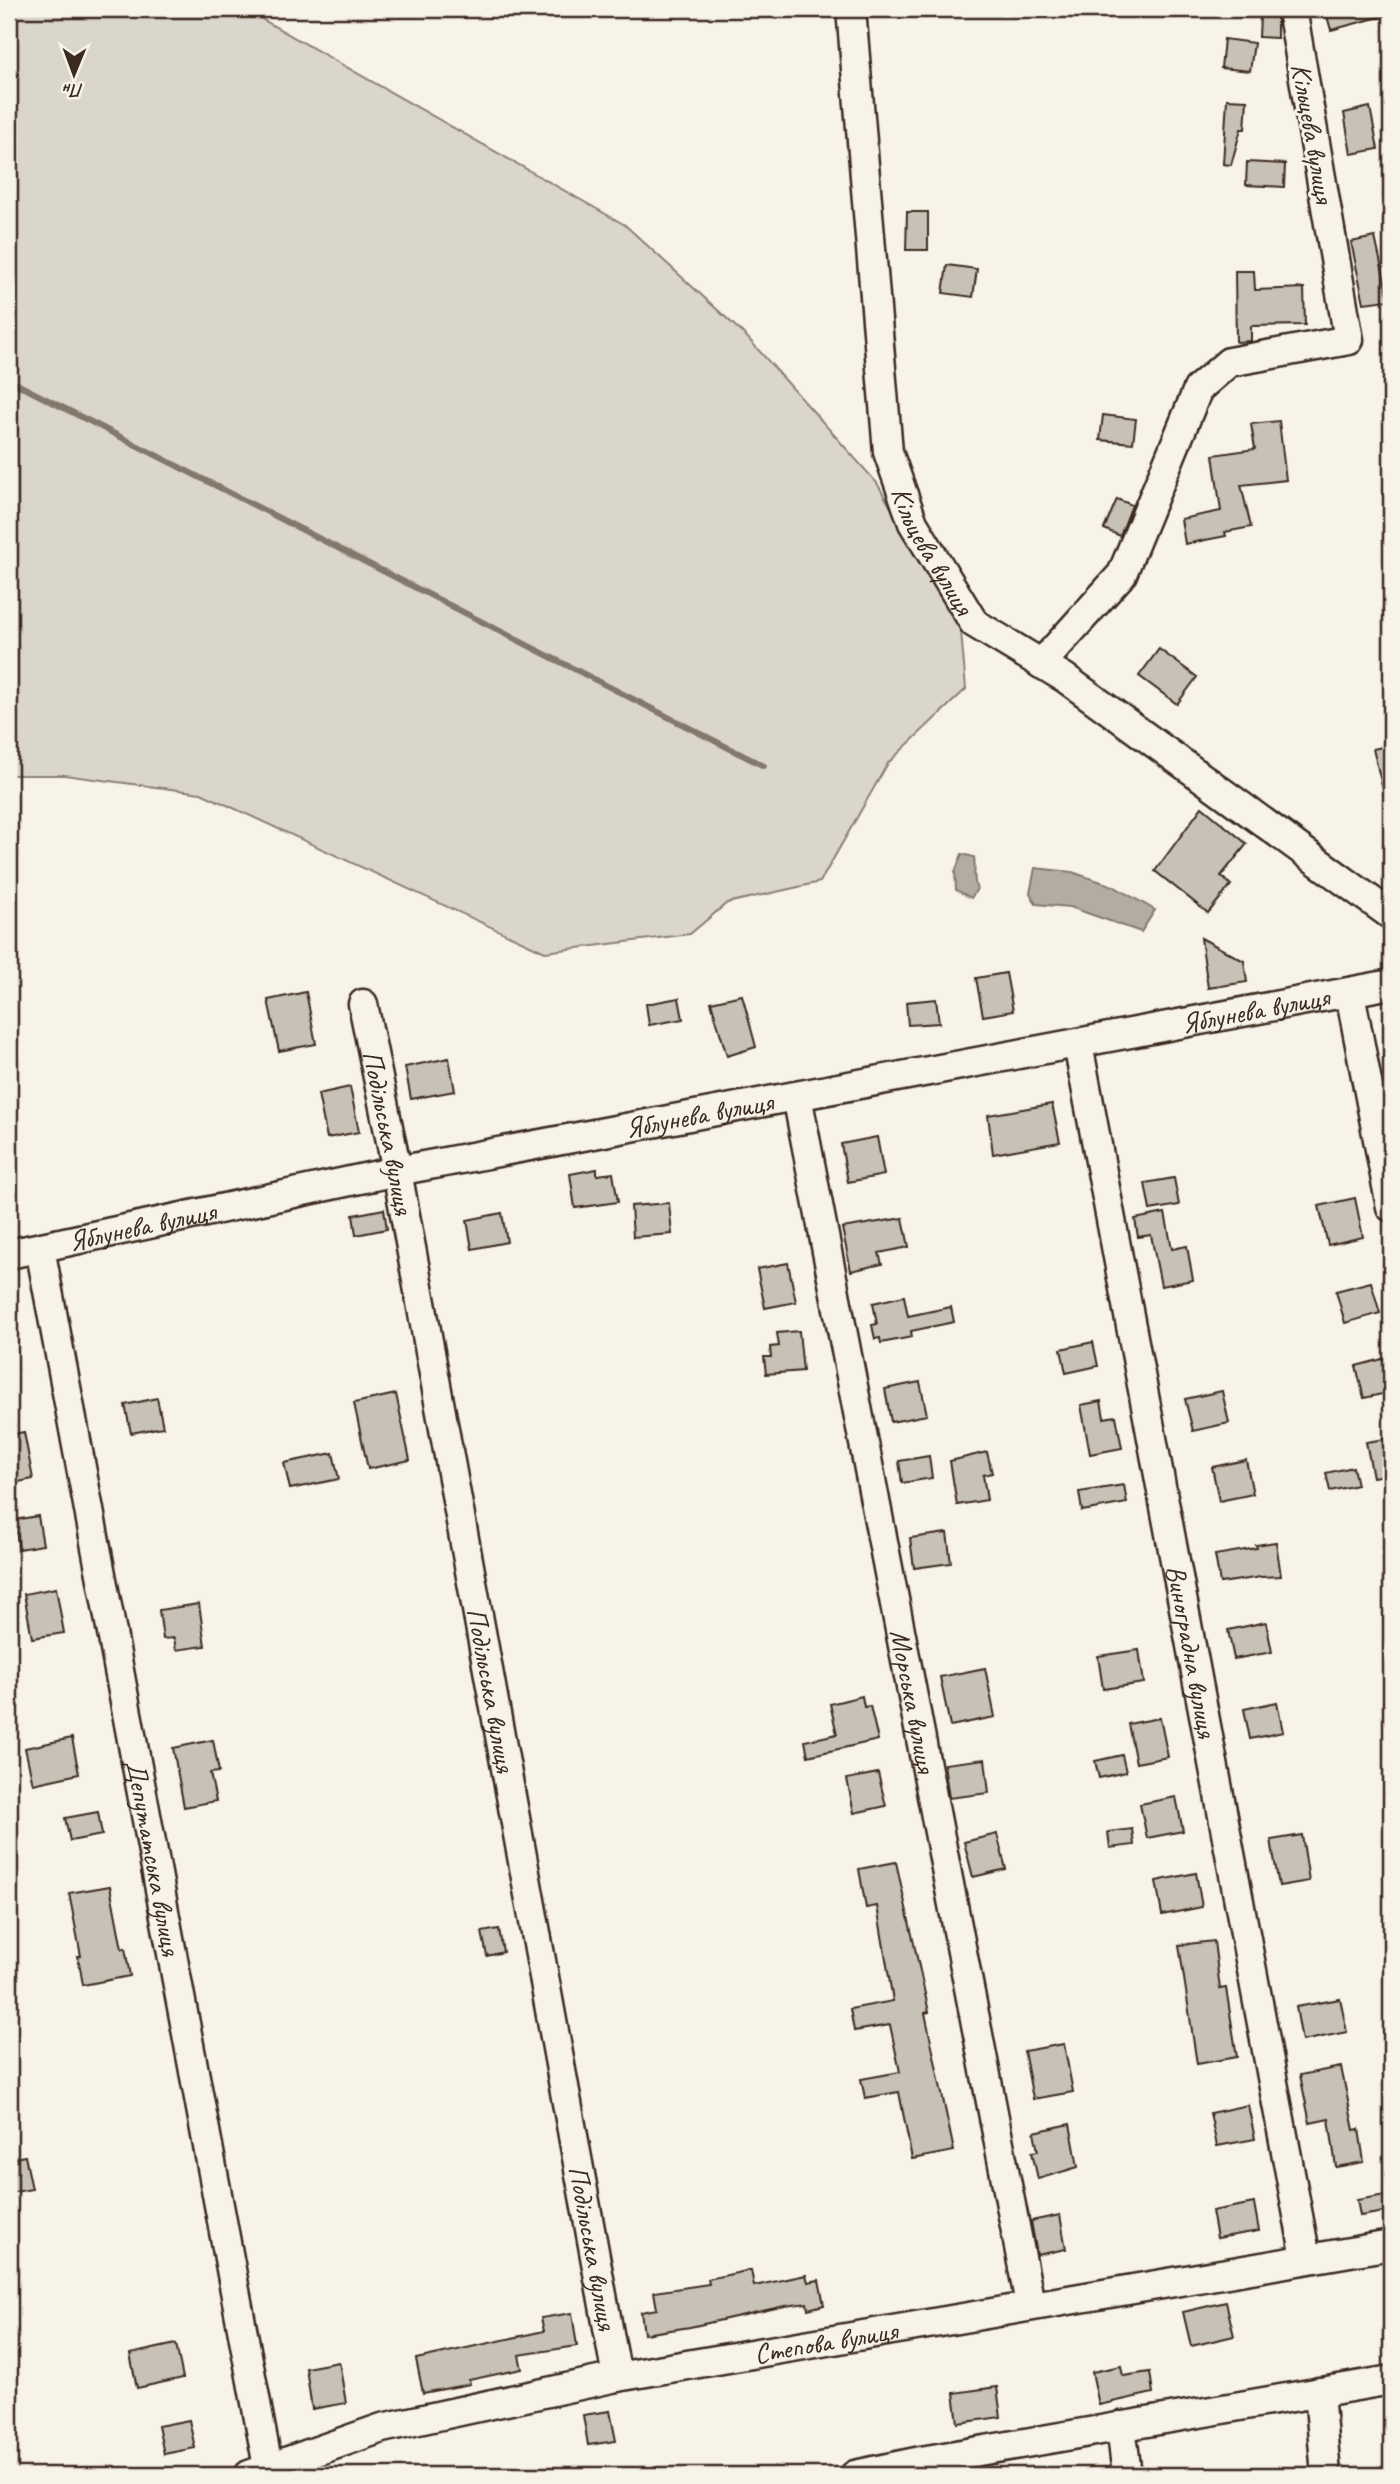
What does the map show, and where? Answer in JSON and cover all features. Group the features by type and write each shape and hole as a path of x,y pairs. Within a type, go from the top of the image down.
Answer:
{"street":[{"name":"Кільцева вулиця","path":"851,9 888,452 913,523 974,623 1065,678 1391,915"},
{"name":"Кільцева вулиця","path":"1041,664 1122,574 1198,389 1229,362 1349,340 1292,9"},
{"name":"Яблунева вулиця","path":"9,1254 397,1171 1391,984"},
{"path":"1350,993 1391,1207"},
{"name":"Подільська вулиця","path":"363,1003 397,1171 617,2376"},
{"name":"Виноградна вулиця","path":"1078,1044 1306,2258"},
{"name":"Морська вулиця","path":"797,1096 1030,2305"},
{"name":"Депутатська вулиця","path":"40,1248 258,2471"},
{"name":"Степова вулиця","path":"258,2471 382,2428 617,2376 1391,2245"},
{"path":"855,2475 922,2468 1121,2426 1391,2379"},
{"path":"1319,2392 1326,2475"},
{"path":"1121,2426 1127,2475"}],"shaded area":[{"path":"9,9 244,9 625,225 746,336 877,483 961,631 966,689 888,763 820,882 727,903 690,934 545,952 201,793 64,775 9,775"},
{"path":"962,854 974,857 977,889 971,898 956,890 955,872"},
{"path":"1035,868 1072,872 1113,886 1155,910 1141,932 1070,907 1036,904 1030,893"}],"building":[{"path":"1325,9 1391,9 1391,14 1331,30"},
{"path":"1260,16 1277,17 1277,38 1259,37"},
{"path":"1224,39 1254,43 1250,71 1221,68"},
{"path":"1227,99 1247,100 1245,129 1241,129 1231,165 1223,164"},
{"path":"1370,107 1378,149 1351,154 1344,113"},
{"path":"1247,162 1285,164 1284,187 1246,185"},
{"path":"907,212 928,212 928,250 906,250"},
{"path":"1375,237 1389,300 1364,303 1351,242"},
{"path":"947,265 977,269 973,297 943,293"},
{"path":"1235,271 1254,271 1255,290 1304,288 1305,325 1251,326 1251,341 1236,342"},
{"path":"1103,415 1136,419 1133,443 1100,440"},
{"path":"1279,421 1286,480 1241,485 1251,527 1225,532 1226,536 1185,544 1181,519 1221,511 1213,455 1255,449 1251,424"},
{"path":"1117,499 1132,505 1120,536 1104,529"},
{"path":"1159,649 1197,677 1177,704 1139,676"},
{"path":"1391,745 1391,797 1385,798 1373,749"},
{"path":"1202,807 1247,844 1221,876 1231,885 1208,913 1155,871"},
{"path":"1201,938 1244,961 1247,982 1208,988"},
{"path":"1006,973 1013,1011 983,1016 976,978"},
{"path":"306,992 316,1044 279,1051 268,1000"},
{"path":"742,995 756,1047 727,1056 711,1002"},
{"path":"679,998 683,1019 649,1025 646,1004"},
{"path":"936,999 939,1023 908,1025 906,1002"},
{"path":"449,1058 455,1091 411,1099 405,1067"},
{"path":"350,1087 359,1132 327,1138 318,1094"},
{"path":"1052,1104 1060,1142 993,1154 988,1115"},
{"path":"877,1137 884,1175 848,1182 841,1144"},
{"path":"597,1169 597,1175 613,1173 618,1202 575,1208 570,1174"},
{"path":"1174,1178 1179,1205 1150,1210 1145,1183"},
{"path":"1355,1198 1363,1237 1328,1245 1319,1206"},
{"path":"669,1203 672,1234 633,1237 631,1206"},
{"path":"384,1209 387,1229 356,1235 353,1215"},
{"path":"502,1213 507,1242 472,1249 467,1220"},
{"path":"1165,1213 1172,1249 1187,1246 1193,1280 1161,1286 1151,1235 1138,1237 1135,1219"},
{"path":"903,1218 909,1247 879,1253 882,1264 851,1271 842,1228"},
{"path":"788,1263 796,1302 765,1308 757,1269"},
{"path":"1371,1282 1380,1313 1345,1323 1336,1291"},
{"path":"904,1296 908,1316 951,1307 954,1322 911,1331 912,1337 881,1343 880,1338 875,1339 872,1325 877,1324 873,1303"},
{"path":"799,1331 803,1371 766,1374 764,1357 771,1357 770,1347 779,1346 777,1333"},
{"path":"1093,1342 1098,1366 1066,1373 1061,1349"},
{"path":"1386,1358 1391,1392 1364,1398 1356,1366"},
{"path":"920,1382 927,1415 891,1422 885,1389"},
{"path":"1222,1391 1229,1423 1193,1431 1185,1399"},
{"path":"396,1394 410,1460 368,1469 354,1403"},
{"path":"157,1398 163,1427 131,1433 125,1405"},
{"path":"1101,1401 1104,1418 1116,1416 1122,1448 1090,1454 1081,1405"},
{"path":"24,1432 33,1479 9,1484 9,1435"},
{"path":"1391,1438 1391,1474 1373,1477 1366,1442"},
{"path":"987,1452 992,1473 983,1475 987,1500 957,1505 950,1461"},
{"path":"333,1453 339,1479 290,1489 284,1463"},
{"path":"929,1456 932,1478 902,1483 899,1461"},
{"path":"1246,1460 1253,1494 1219,1501 1212,1467"},
{"path":"1353,1467 1357,1485 1330,1491 1326,1473"},
{"path":"1124,1485 1127,1503 1082,1511 1079,1492"},
{"path":"38,1516 43,1545 19,1549 14,1520"},
{"path":"947,1533 951,1563 914,1568 910,1538"},
{"path":"1276,1542 1281,1576 1220,1583 1215,1555"},
{"path":"56,1588 64,1633 32,1638 24,1594"},
{"path":"199,1604 205,1646 176,1650 174,1638 163,1639 159,1610"},
{"path":"1266,1622 1272,1652 1234,1659 1228,1630"},
{"path":"1139,1650 1144,1683 1103,1689 1098,1656"},
{"path":"985,1668 995,1717 950,1726 940,1677"},
{"path":"862,1696 864,1707 870,1706 878,1740 808,1756 805,1741 837,1734 830,1704"},
{"path":"1277,1702 1283,1732 1250,1739 1244,1709"},
{"path":"1160,1718 1168,1757 1136,1763 1128,1724"},
{"path":"72,1738 79,1774 33,1784 25,1748"},
{"path":"213,1740 219,1772 210,1773 216,1801 184,1807 173,1748"},
{"path":"1122,1755 1126,1772 1099,1778 1095,1761"},
{"path":"985,1759 989,1793 949,1798 944,1764"},
{"path":"878,1773 886,1806 854,1813 847,1779"},
{"path":"1176,1797 1183,1831 1147,1838 1140,1804"},
{"path":"98,1812 102,1835 70,1841 65,1818"},
{"path":"1132,1829 1134,1845 1110,1848 1108,1832"},
{"path":"997,1834 1006,1869 973,1877 964,1842"},
{"path":"1302,1835 1309,1881 1279,1886 1271,1840"},
{"path":"896,1862 929,2012 925,2013 954,2151 912,2159 899,2092 865,2098 861,2079 900,2072 890,2025 854,2031 850,2009 893,2001 877,1906 866,1908 859,1869"},
{"path":"1196,1873 1202,1907 1162,1915 1156,1881"},
{"path":"110,1886 130,1976 83,1985 78,1956 81,1956 69,1893"},
{"path":"499,1929 503,1952 487,1956 482,1932"},
{"path":"1214,1941 1220,1989 1226,1988 1237,2057 1197,2064 1179,1945"},
{"path":"1340,1999 1347,2032 1302,2041 1296,2007"},
{"path":"1064,2044 1073,2092 1033,2099 1024,2051"},
{"path":"1341,2067 1354,2130 1359,2129 1364,2162 1336,2167 1329,2119 1310,2123 1300,2075"},
{"path":"1248,2105 1255,2139 1217,2146 1210,2113"},
{"path":"1070,2124 1078,2167 1038,2179 1032,2152 1038,2151 1034,2132"},
{"path":"25,2156 32,2189 9,2193 9,2159"},
{"path":"1391,2194 1391,2211 1360,2216 1357,2200"},
{"path":"1254,2203 1259,2231 1217,2238 1212,2211"},
{"path":"1060,2215 1066,2249 1037,2255 1031,2221"},
{"path":"751,2270 754,2286 806,2275 808,2282 819,2280 824,2305 808,2309 807,2303 785,2306 644,2334 641,2312 657,2309 654,2292 709,2284 708,2279"},
{"path":"1226,2302 1234,2336 1191,2346 1183,2312"},
{"path":"572,2313 577,2346 519,2355 522,2369 469,2380 470,2384 423,2393 416,2359 544,2331 541,2318"},
{"path":"176,2344 183,2378 137,2388 130,2354"},
{"path":"339,2362 346,2403 312,2409 306,2368"},
{"path":"1121,2366 1123,2376 1150,2372 1153,2393 1099,2405 1092,2372"},
{"path":"997,2387 1001,2417 958,2423 954,2393"},
{"path":"610,2411 616,2441 588,2445 583,2415"},
{"path":"189,2420 195,2448 164,2454 158,2426"}],"waterway":[{"path":"9,380 764,766"}]}
